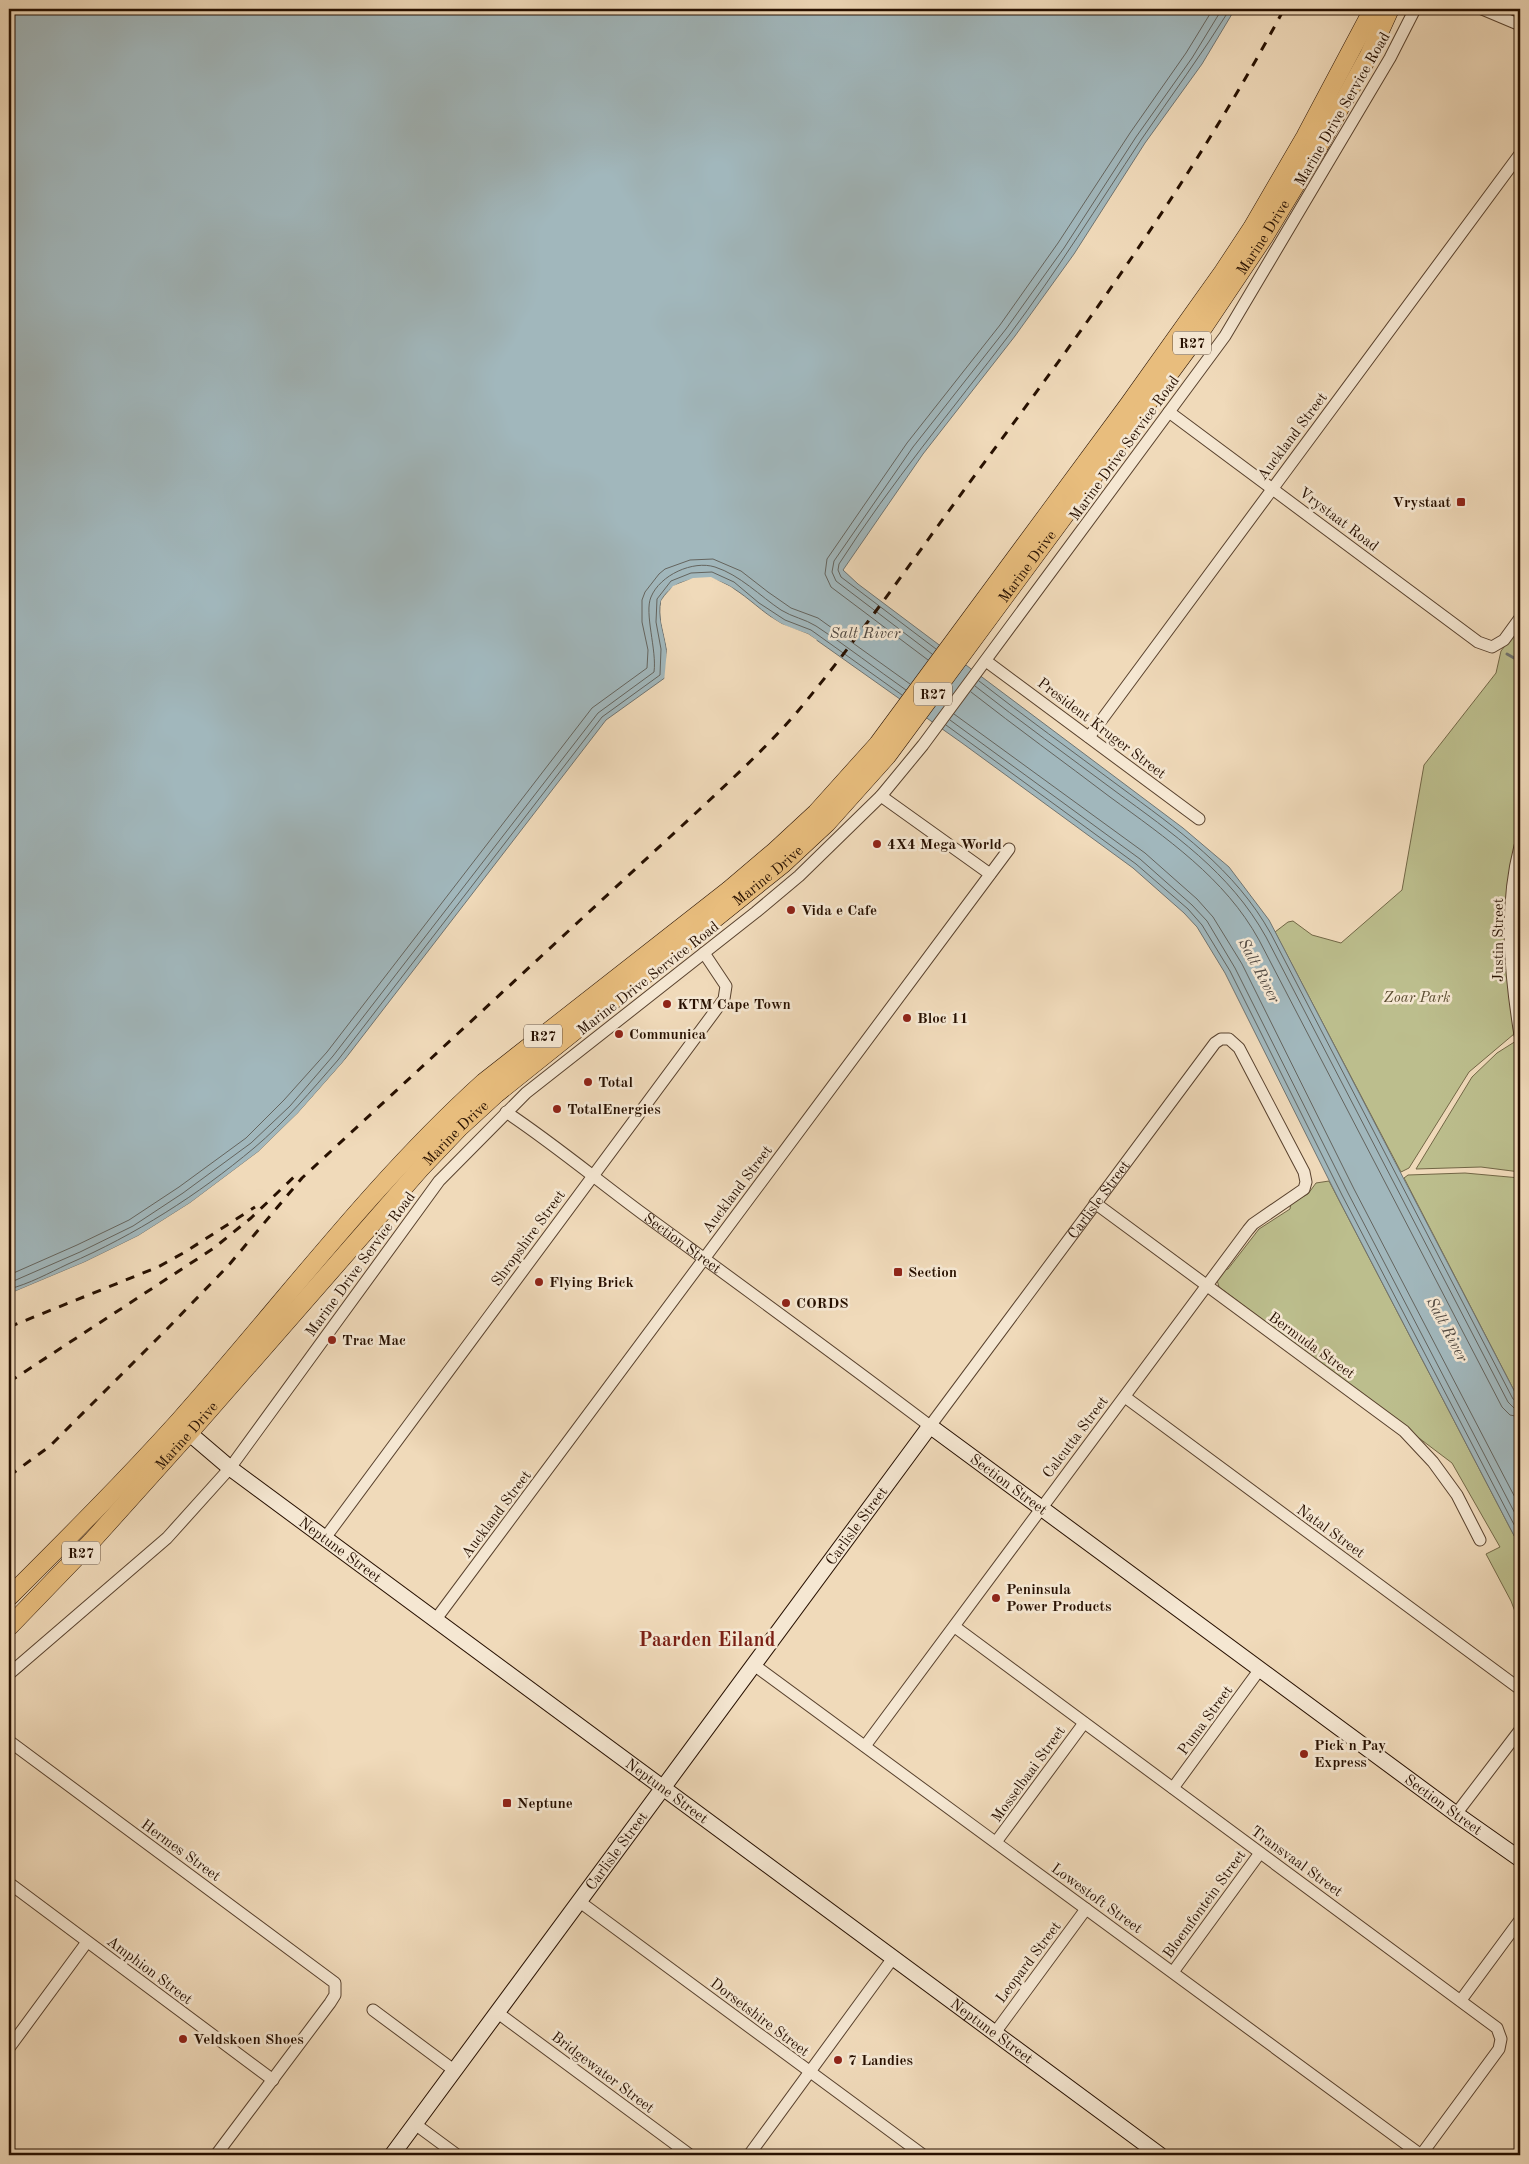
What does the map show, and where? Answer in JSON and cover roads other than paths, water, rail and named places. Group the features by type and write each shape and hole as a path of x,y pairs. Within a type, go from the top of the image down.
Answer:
{"main road":[{"name":"Marine Drive","path":"956,651 1252,228 1306,138 1373,9"},
{"name":"Marine Drive","path":"9,1627 91,1542 369,1200 446,1116 484,1082 729,890 775,851 899,727 1185,353 1234,283 1319,146 1368,55 1390,9"},
{"name":"Marine Drive","path":"9,1597 184,1426"}],"street":[{"name":"Marine Drive Service Road","path":"9,1674 167,1538 230,1468 439,1181 506,1112 526,1093 799,876 881,796 923,745 1225,336 1390,58 1415,9"},
{"path":"1482,9 1520,25"},
{"name":"Auckland Street","path":"1089,737 1520,154"},
{"name":"Vrystaat Road","path":"1169,412 1478,642 1492,647 1504,640 1520,618"},
{"name":"President Kruger Street","path":"982,665 1089,737 1199,820"},
{"path":"881,796 990,874"},
{"name":"Justin Street","path":"1520,846 1510,921 1511,968 1520,1034"},
{"name":"Auckland Street","path":"436,1619 1009,849"},
{"name":"Shropshire Street","path":"325,1538 724,999 726,986 704,953"},
{"name":"Carlisle Street","path":"392,2155 930,1426 1218,1040 1232,1040 1239,1048 1304,1172 1306,1185"},
{"name":"Section Street","path":"506,1112 548,1140 592,1176 704,1259 1518,1858"},
{"name":"Calcutta Street","path":"865,1746 1125,1397 1205,1286 1253,1224 1300,1192 1306,1185"},
{"name":"Bermuda Street","path":"1095,1204 1404,1431 1433,1462 1457,1495 1480,1540"},
{"name":"Natal Street","path":"1125,1397 1520,1689"},
{"name":"Neptune Street","path":"184,1426 230,1468 1160,2155"},
{"name":"Transvaal Street","path":"955,1627 1497,2028 1501,2044 1499,2049 1421,2155"},
{"name":"Lowestoft Street","path":"754,1665 1421,2155"},
{"name":"Puma Street","path":"1173,1788 1260,1669"},
{"name":"Mosselbaai Street","path":"996,1842 1084,1723"},
{"path":"1456,1814 1520,1730"},
{"name":"Hermes Street","path":"9,1741 335,1983 335,1995 330,2003 273,2080"},
{"name":"Bloemfontein Street","path":"1173,1972 1260,1853"},
{"name":"Amphion Street","path":"9,1883 273,2080"},
{"name":"Dorsetshire Street","path":"580,1902 923,2155"},
{"name":"Leopard Street","path":"994,2034 1086,1909"},
{"path":"1461,2000 1520,1920"},
{"path":"9,2048 87,1942"},
{"path":"749,2155 893,1958"},
{"path":"373,2010 455,2071"},
{"name":"Bridgewater Street","path":"498,2013 690,2155"},
{"path":"216,2155 273,2080"},
{"path":"415,2124 457,2155"}],"water":[{"name":"Salt River","path":"9,9 1235,9 1202,64 1145,143 1074,254 1015,336 923,454 843,570 858,584 1183,828 1229,867 1269,920 1520,1402 1520,1547 1338,1198 1225,973 1197,927 1133,868 962,743 808,634 783,625 733,588 722,582 709,579 695,579 680,583 669,590 661,601 660,618 667,654 666,677 606,720 342,1063 298,1113 258,1152 190,1203 138,1236 85,1262 9,1294"}],"waterway":[{"path":"1507,654 1514,658 1520,657"}],"railway":[{"path":"9,1476 50,1446 166,1330 228,1266 302,1178 725,786 787,724 888,594 1099,305 1214,130 1284,9"},
{"path":"9,1382 214,1248 251,1218 298,1173"},
{"path":"9,1327 158,1267 255,1207"}],"place":[{"name":"Vrystaat","path":"1461,502"},
{"name":"4X4 Mega World","path":"877,844"},
{"name":"Vida e Cafe","path":"791,910"},
{"name":"KTM Cape Town","path":"667,1004"},
{"name":"Bloc 11","path":"907,1018"},
{"name":"Communica","path":"619,1034"},
{"name":"Total","path":"588,1082"},
{"name":"TotalEnergies","path":"557,1109"},
{"name":"Section","path":"898,1272"},
{"name":"Flying Brick","path":"539,1282"},
{"name":"CORDS","path":"786,1303"},
{"name":"Trac Mac","path":"332,1340"},
{"name":"Peninsula Power Products","path":"996,1598"},
{"name":"Pick n Pay Express","path":"1304,1754"},
{"name":"Neptune","path":"507,1803"},
{"name":"Veldskoen Shoes","path":"183,2039"},
{"name":"7 Landies","path":"838,2060"}],"district":[{"name":"Paarden Eiland","path":"707,1639"}],"park label":[{"name":"Zoar Park","path":"1417,997"}]}
